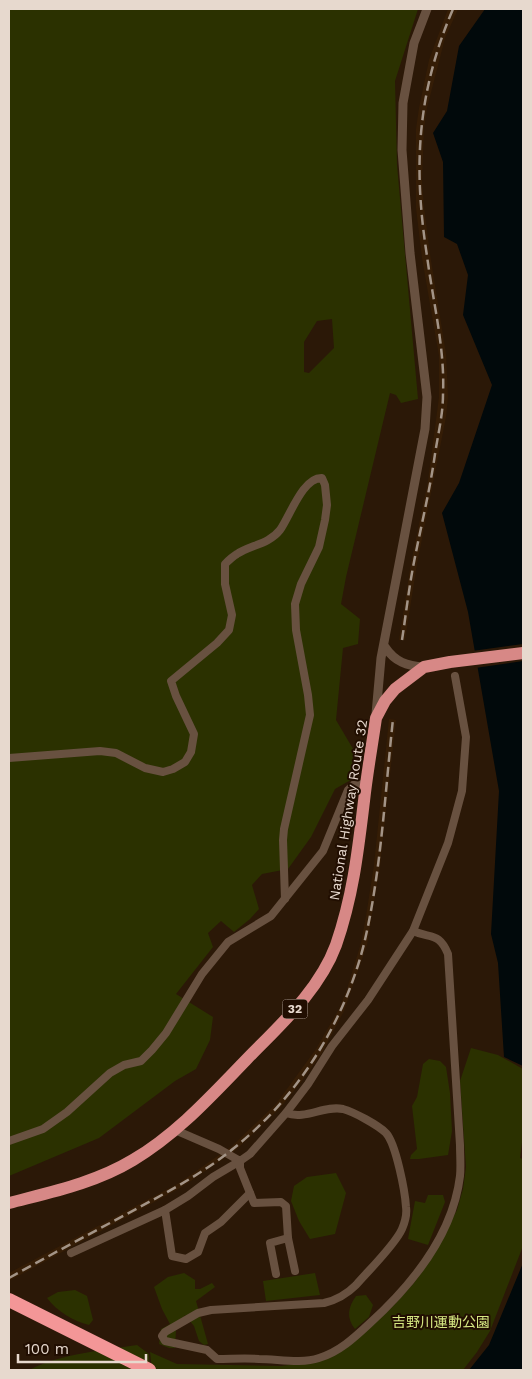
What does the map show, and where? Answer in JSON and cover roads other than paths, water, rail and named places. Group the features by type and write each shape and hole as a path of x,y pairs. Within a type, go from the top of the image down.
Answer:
{"highway":[{"name":"National Highway Route 32","path":"9,1204 107,1174 133,1160 175,1130 206,1101 292,1012 316,983 335,947 349,905 376,718 385,702 395,690 424,668 450,662 523,653"},
{"path":"9,1300 149,1370"}],"street":[{"path":"376,718 378,680 425,429 427,397 410,253 402,150 403,103 409,69 414,43 427,9"},
{"path":"9,758 100,750 116,753 145,768 163,772 185,762 191,752 194,734 171,681 217,643 229,630 232,615 225,584 225,564 237,554 271,539 280,530 300,494 310,482 316,478 322,478 325,485 327,505 326,520 319,547 300,584 295,604 296,630 310,715 284,828 285,899"},
{"path":"384,647 395,659 406,665 424,668"},
{"path":"71,1252 165,1210 188,1196 237,1160 250,1154 286,1113 308,1084 332,1046 368,1000 413,931 448,843 462,790 466,737 455,676"},
{"path":"9,1141 43,1129 67,1112 110,1073 124,1065 141,1061 166,1033 202,974 228,942 270,916 323,851 348,790 352,785 366,784"},
{"path":"286,1113 298,1116 336,1108 343,1109 356,1114 385,1132 394,1148 406,1207 402,1231 349,1292 334,1301 210,1310 198,1314 165,1332 162,1336 165,1341 207,1350 217,1359 303,1361 320,1358 338,1350 361,1332 395,1300 423,1266 452,1211 460,1174 460,1145 448,954 444,943 432,935 413,931"},
{"path":"175,1130 220,1149 237,1160 254,1203 281,1202 286,1206 288,1238 295,1271"},
{"path":"165,1210 172,1256 186,1259 198,1252 205,1233 221,1222 250,1193"},
{"path":"276,1274 270,1242 288,1238"}],"railway":[{"path":"402,640 412,571 431,481 443,402 442,359 420,192 421,131 432,71 453,9"},
{"path":"9,1278 200,1173 223,1157 257,1128 278,1106 316,1056 344,1002 364,944 379,861 393,719"}],"park label":[{"name":"吉野川運動公園","path":"441,1322"}]}
